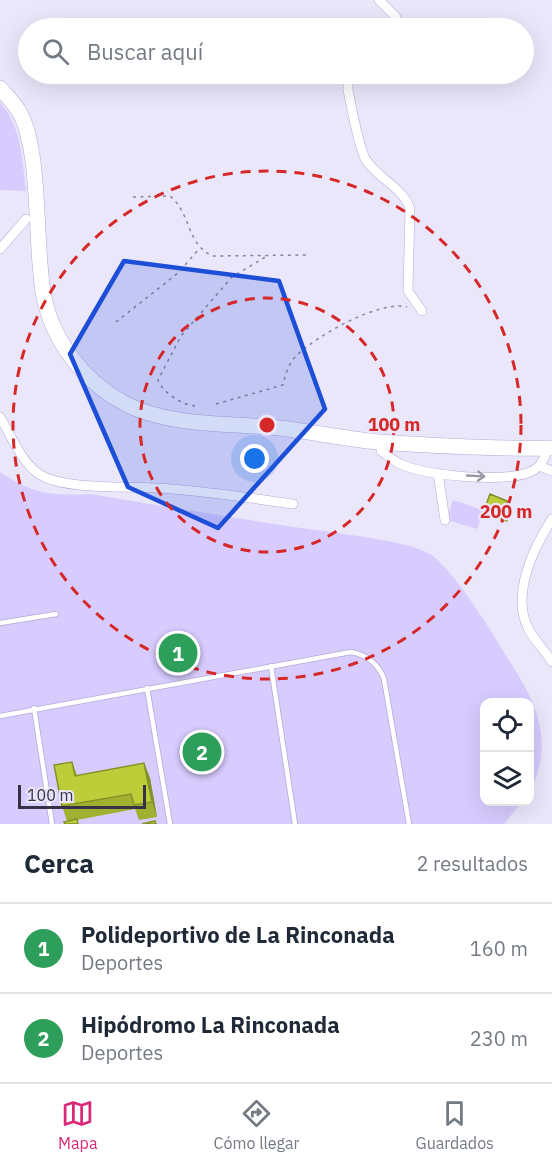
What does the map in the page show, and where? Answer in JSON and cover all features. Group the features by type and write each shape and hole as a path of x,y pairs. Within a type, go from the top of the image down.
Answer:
{"main road":[{"path":"0,88 20,114 30,150 37,243 49,314 69,354 88,375 116,398 139,410 184,420 282,428 378,442 547,456"},
{"path":"0,102 12,118 18,132 35,297 47,331 70,370 116,409 147,422 179,429 257,435 381,451 547,456"}],"street":[{"path":"380,0 396,18"},
{"path":"348,84 362,152 370,165 405,198 410,209 408,291 422,311"},
{"path":"0,249 26,219"},
{"path":"0,417 28,463 38,473 51,480 118,488 156,488 293,504"},
{"path":"381,451 400,464 438,473 504,477 531,472 547,456 552,471"},
{"path":"438,473 445,520"},
{"path":"552,519 539,540 524,584 523,599 527,627 552,662"}],"lane":[{"path":"0,623 56,614"},
{"path":"0,716 351,652 362,654 376,665 384,679 409,824"},
{"path":"271,666 295,824"},
{"path":"147,688 170,824"},
{"path":"34,708 52,824"}],"path":[{"path":"133,196 170,196 183,211 193,240 212,256 308,255"},
{"path":"116,322 178,273 200,248"},
{"path":"195,406 189,405 166,391 158,380 161,372 181,336 232,277 267,256"},
{"path":"216,404 283,385 294,357 320,336 332,333 354,317 380,309 403,306 422,311"}],"highlighted area":[{"path":"124,261 279,281 325,409 218,528 128,487 70,354"}],"shaded area":[{"path":"0,102 17,133 26,191 0,190"},
{"path":"0,472 22,485 53,494 90,494 370,538 423,551 433,556 455,579 477,610 530,698 480,698 480,806 519,806 504,824 0,824"},
{"path":"453,500 483,510 477,529 447,520"},
{"path":"534,708 542,745 534,783"}],"building":[{"path":"490,494 507,501 503,511 486,505"},
{"path":"72,762 75,776 144,763 152,802 134,805 131,794 62,806 54,765"},
{"path":"77,819 78,824 65,824 64,822"}],"place":[{"name":"Polideportivo de La Rinconada","path":"178,653"},
{"name":"Hipódromo La Rinconada","path":"202,752"}]}
